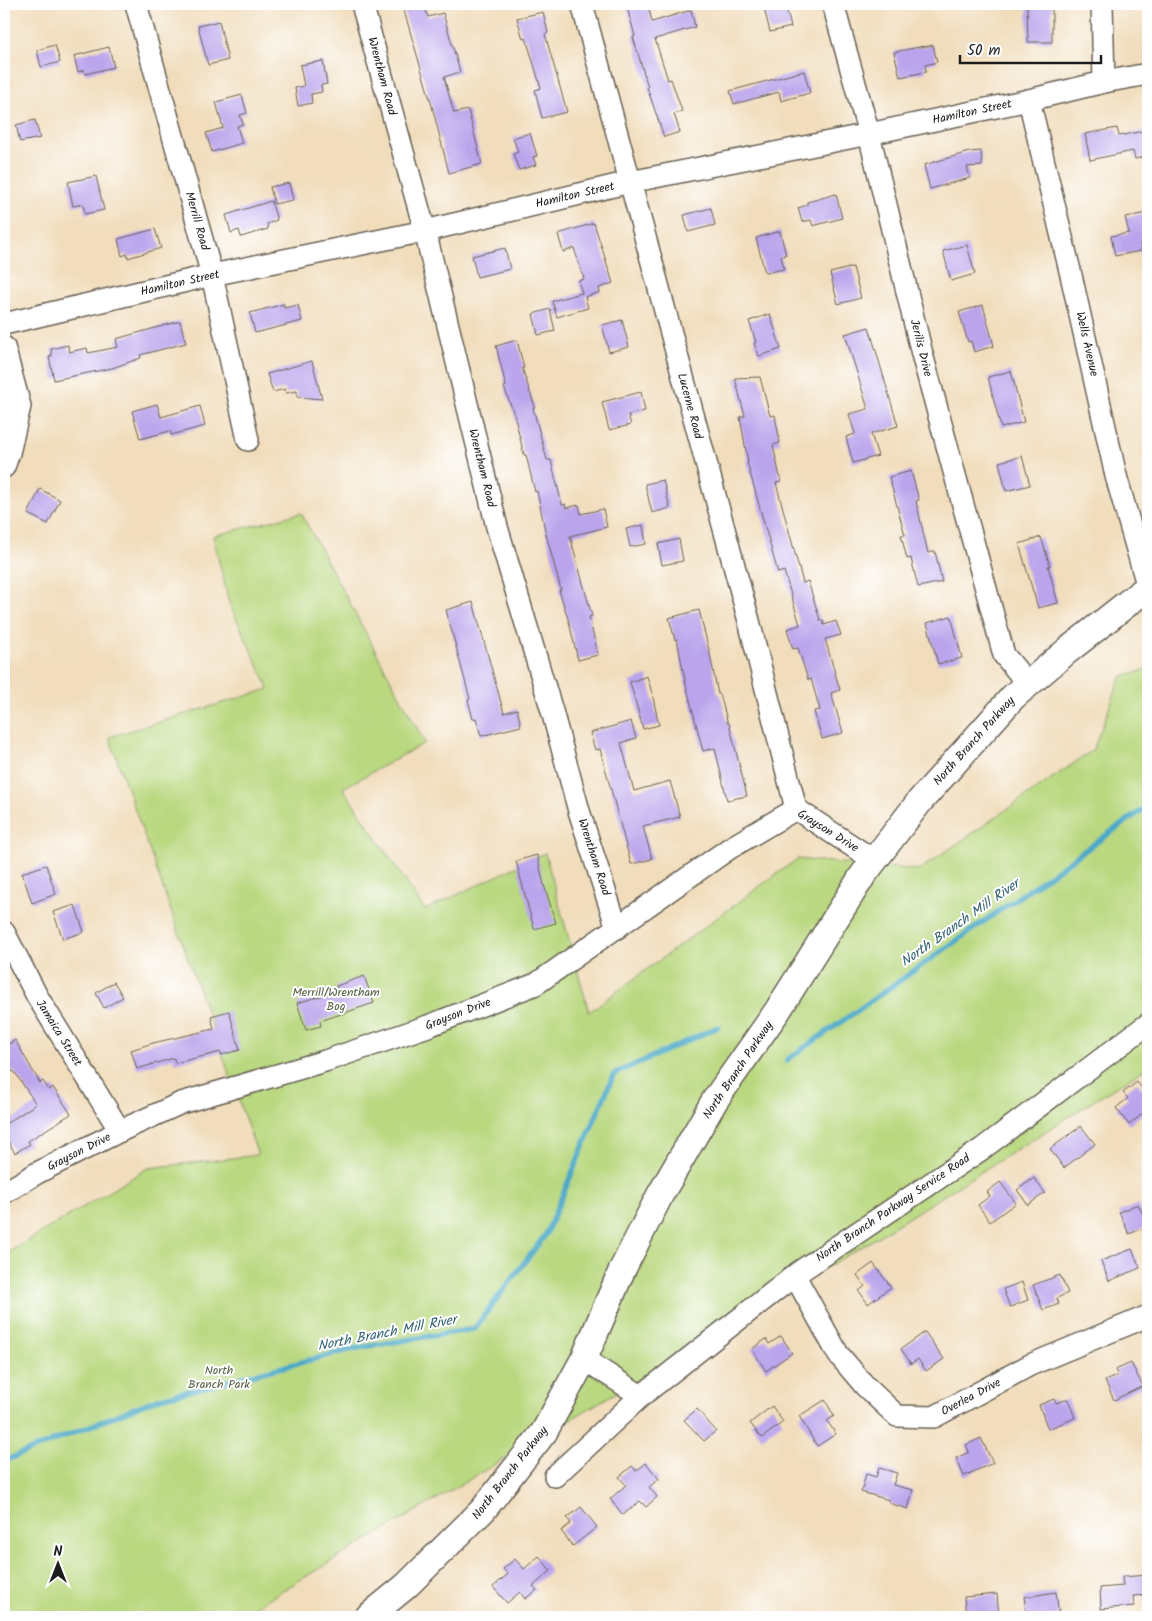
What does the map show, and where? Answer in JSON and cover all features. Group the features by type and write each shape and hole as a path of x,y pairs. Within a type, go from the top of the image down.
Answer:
{"street":[{"name":"Merrill Road","path":"136,4 212,275 248,440"},
{"name":"Wrentham Road","path":"362,4 425,230 497,527 552,711 579,811 617,928"},
{"name":"Lucerne Road","path":"582,4 748,621 796,809"},
{"name":"Jerilis Drive","path":"833,4 869,134 922,354 1004,655 1028,684"},
{"path":"1102,4 1104,82"},
{"name":"Hamilton Street","path":"4,324 212,275 425,230 630,182 869,134 1148,74"},
{"name":"Wells Avenue","path":"1029,100 1069,266 1116,476 1148,587"},
{"path":"4,346 20,406 4,466"},
{"name":"North Branch Parkway","path":"368,1617 406,1586 483,1510 544,1432 584,1360 622,1270 660,1195 715,1100 778,1010 874,860 920,801 1013,696 1148,587"},
{"name":"Grayson Drive","path":"4,1193 37,1173 181,1103 334,1057 428,1026 536,984 730,848 796,809 874,860"},
{"name":"Jamaica Street","path":"4,932 37,996 120,1131"},
{"name":"North Branch Parkway Service Road","path":"555,1476 641,1396 795,1276 982,1148 1148,1024"},
{"name":"Overlea Drive","path":"795,1276 838,1354 865,1386 897,1416 934,1417 1030,1365 1148,1316"},
{"path":"584,1360 641,1396"}],"green space":[{"name":"North Branch Park","path":"301,513 425,743 343,788 425,910 545,853 589,1012 797,859 919,870 1093,750 1121,677 1148,669 1148,1067 871,1241 238,1617 4,1617 4,1255 148,1168 258,1155 109,737 269,689 229,603 213,536"}],"building":[{"path":"402,4 424,4 428,17 443,13 460,72 444,77 454,113 468,110 482,164 449,173 432,106"},
{"path":"626,4 648,4 652,22 691,10 695,27 655,39 668,80 671,79 682,111 674,114 680,132 664,137 647,87"},
{"path":"763,4 785,4 791,27 770,32"},
{"path":"1027,4 1052,4 1052,42 1028,42"},
{"path":"543,12 548,33 545,34 567,112 542,118 535,90 541,88 526,38 523,39 517,18"},
{"path":"219,21 228,60 208,65 198,26"},
{"path":"55,45 60,62 41,67 37,50"},
{"path":"933,45 937,62 925,65 926,72 900,77 894,52"},
{"path":"109,47 114,67 85,74 84,70 78,72 74,56"},
{"path":"323,61 327,84 321,85 322,92 311,94 312,103 298,106 295,88 304,86 300,65"},
{"path":"804,71 810,93 781,101 779,92 734,104 730,91"},
{"path":"242,95 247,113 240,115 243,124 237,126 242,143 212,152 206,133 223,128 216,102"},
{"path":"35,120 40,138 20,142 16,125"},
{"path":"1117,128 1119,136 1148,130 1148,156 1135,159 1133,151 1090,160 1085,134"},
{"path":"530,133 537,156 533,157 536,165 519,170 513,154 518,152 513,138"},
{"path":"981,151 982,166 967,167 970,178 930,189 924,165 969,152"},
{"path":"96,176 104,210 85,214 83,204 73,206 68,182"},
{"path":"289,183 293,200 274,204 270,187"},
{"path":"836,194 842,218 813,226 811,220 802,222 798,208 807,205 807,202"},
{"path":"271,201 277,220 267,224 268,229 241,237 239,230 231,233 226,215"},
{"path":"711,208 715,225 688,232 684,215"},
{"path":"1148,213 1148,242 1140,243 1141,251 1115,256 1111,236 1129,233 1125,217"},
{"path":"594,223 613,283 599,288 600,292 585,297 588,308 557,317 552,301 582,293 578,281 584,279 574,248 563,252 558,234"},
{"path":"155,229 161,248 128,258 127,254 122,256 118,239"},
{"path":"780,231 786,255 781,256 784,269 765,273 756,238"},
{"path":"967,245 975,274 951,281 943,251"},
{"path":"505,248 510,269 477,277 472,256"},
{"path":"853,267 861,298 838,304 830,273"},
{"path":"284,304 284,308 298,305 302,321 255,333 250,313"},
{"path":"983,305 994,346 974,352 971,341 968,342 959,312"},
{"path":"550,309 555,331 538,335 533,314"},
{"path":"770,314 781,349 759,356 749,321"},
{"path":"622,320 629,347 609,352 602,325"},
{"path":"180,321 186,343 140,355 141,358 112,368 54,380 49,357 52,356 51,349 68,345 69,352 87,348 88,353 118,347 116,339"},
{"path":"869,327 898,426 871,434 878,456 853,463 846,437 855,434 849,414 868,409 845,334"},
{"path":"517,340 524,368 522,368 535,407 533,408 547,460 551,460 562,505 565,504 566,508 579,505 581,514 603,509 607,527 570,536 592,616 589,617 598,655 578,660 559,590 561,590 537,491 535,492 514,414 504,387 506,386 496,346"},
{"path":"312,361 322,399 297,397 297,391 286,393 285,389 273,392 267,374"},
{"path":"1011,371 1024,422 1001,428 988,377"},
{"path":"760,377 770,416 775,415 780,443 773,445 781,482 776,483 803,583 808,581 820,620 823,620 824,625 836,621 841,635 825,639 840,690 831,693 843,733 822,739 814,711 820,710 811,679 808,680 798,648 793,649 787,629 800,625 784,571 778,573 747,462 740,417 745,416 735,378"},
{"path":"641,392 645,411 628,415 631,425 609,430 602,402"},
{"path":"157,404 161,417 200,406 205,426 171,435 170,431 140,439 132,411"},
{"path":"1022,456 1030,485 1006,491 999,462"},
{"path":"911,471 919,500 916,501 928,553 935,551 942,582 918,587 911,558 907,559 901,535 905,535 889,477"},
{"path":"663,480 670,508 652,513 645,484"},
{"path":"40,489 60,500 48,524 28,514"},
{"path":"643,525 646,544 630,547 626,529"},
{"path":"1041,537 1058,603 1038,608 1019,544"},
{"path":"679,539 683,561 662,565 658,544"},
{"path":"473,602 504,713 517,709 521,726 481,736 476,718 473,719 468,700 470,699 446,610"},
{"path":"699,610 718,694 720,694 729,723 747,796 727,800 715,748 703,751 685,681 677,639 675,640 669,618"},
{"path":"951,616 962,658 938,664 927,623"},
{"path":"647,676 659,725 643,729 630,682"},
{"path":"631,721 636,738 621,743 634,791 670,781 680,817 643,826 652,859 631,864 600,749 595,750 590,733"},
{"path":"537,855 556,923 534,929 516,861"},
{"path":"46,865 56,894 32,903 22,873"},
{"path":"75,905 84,932 63,939 53,912"},
{"path":"364,976 374,1003 320,1021 321,1026 306,1030 297,1003 338,991 336,986"},
{"path":"114,982 123,997 104,1008 96,993"},
{"path":"229,1011 240,1050 221,1055 221,1052 175,1063 174,1058 137,1069 131,1050 214,1029 211,1016"},
{"path":"15,1040 40,1083 43,1081 49,1090 53,1087 71,1114 28,1141 30,1144 15,1153 4,1135 4,1125 36,1104 14,1071 9,1073 4,1065 4,1047"},
{"path":"1137,1082 1148,1096 1148,1109 1129,1125 1116,1108 1128,1098 1123,1093"},
{"path":"1081,1126 1095,1144 1064,1168 1050,1149"},
{"path":"1034,1178 1045,1193 1028,1205 1017,1190"},
{"path":"1000,1182 1016,1203 990,1222 978,1205 990,1196 987,1192"},
{"path":"1138,1204 1148,1226 1129,1234 1119,1212"},
{"path":"1132,1249 1140,1268 1109,1281 1101,1261"},
{"path":"873,1263 891,1287 868,1304 859,1291 865,1286 857,1275"},
{"path":"1060,1275 1068,1293 1057,1298 1059,1304 1043,1310 1033,1285"},
{"path":"1022,1282 1028,1300 1010,1307 1003,1289"},
{"path":"925,1332 944,1359 926,1371 918,1359 911,1364 901,1349"},
{"path":"781,1336 792,1353 766,1371 752,1349 766,1339 769,1344"},
{"path":"1131,1363 1143,1386 1114,1400 1105,1381 1118,1375 1115,1370"},
{"path":"1054,1399 1056,1403 1068,1399 1075,1418 1048,1429 1039,1405"},
{"path":"825,1400 834,1416 827,1421 836,1434 817,1446 799,1416"},
{"path":"772,1406 783,1422 762,1438 750,1423"},
{"path":"697,1409 716,1431 704,1441 684,1420"},
{"path":"981,1438 993,1463 964,1476 956,1458 969,1452 966,1445"},
{"path":"646,1463 659,1479 649,1487 657,1497 646,1507 640,1501 623,1515 610,1499 626,1485 619,1477 632,1466 636,1471"},
{"path":"879,1468 897,1473 893,1485 913,1490 908,1509 889,1503 889,1500 861,1492 866,1474 876,1477"},
{"path":"581,1507 597,1527 573,1546 561,1531 571,1523 567,1518"},
{"path":"539,1556 551,1571 533,1586 537,1590 525,1599 520,1592 507,1603 493,1587 508,1574 503,1569 515,1559 524,1569"},
{"path":"1148,1575 1148,1595 1133,1596 1134,1606 1101,1609 1100,1588 1123,1586 1122,1577"},
{"path":"1056,1592 1059,1615 1027,1617 1024,1597"},
{"path":"997,1594 999,1617 966,1617 964,1597"}],"waterway":[{"name":"North Branch Mill River","path":"787,1060 1148,806"},
{"name":"North Branch Mill River","path":"4,1461 157,1399 357,1348 474,1329 546,1234 614,1074 718,1027"}],"park label":[{"name":"Merrill/Wrentham Bog","path":"336,999"}]}
